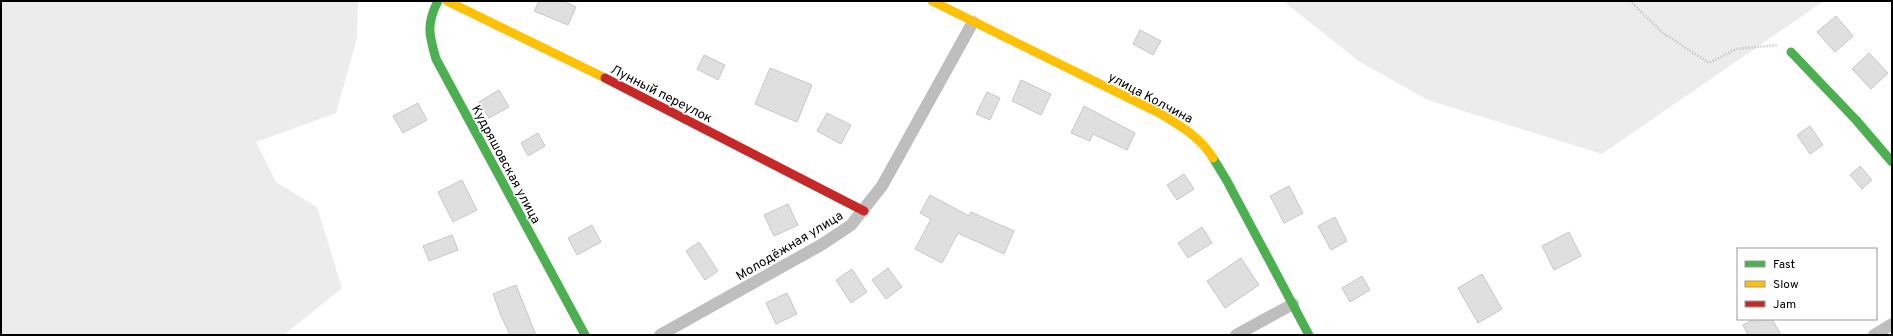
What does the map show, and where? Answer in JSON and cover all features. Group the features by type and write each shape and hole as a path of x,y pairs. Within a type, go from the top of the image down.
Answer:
{"street":[{"name":"Кудряшовская улица","path":"438,1 430,16 428,34 436,59 585,335"},
{"name":"Лунный переулок","path":"447,1 650,100 864,211"},
{"name":"улица Колчина","path":"932,1 1161,114 1192,133 1208,150 1227,181 1309,335"},
{"name":"Молодёжная улица","path":"660,335 821,244 851,225 864,211 882,186 973,22"},
{"path":"1791,52 1856,120 1892,162"},
{"path":"1236,335 1293,304"},
{"path":"1874,335 1892,324"}],"path":[{"path":"1630,1 1663,33 1709,63 1736,49 1779,45 1791,52"}],"shaded area":[{"path":"1,1 358,1 357,38 336,113 256,142 276,182 317,207 342,288 284,335 1,335"},
{"path":"1283,1 1824,1 1602,154 1428,100 1360,62"}],"building":[{"path":"539,1 563,1 576,7 568,25 534,11"},
{"path":"1836,16 1853,36 1835,52 1817,32"},
{"path":"1140,30 1161,41 1153,55 1133,44"},
{"path":"1869,53 1888,73 1871,89 1852,69"},
{"path":"704,55 725,65 718,80 697,69"},
{"path":"770,68 812,85 797,122 755,104"},
{"path":"1021,80 1051,94 1041,115 1012,101"},
{"path":"499,90 509,107 489,118 479,102"},
{"path":"987,92 1000,98 990,120 976,114"},
{"path":"418,103 427,120 403,133 393,116"},
{"path":"1084,106 1135,133 1127,150 1093,134 1090,141 1071,133"},
{"path":"827,113 851,125 841,144 817,131"},
{"path":"1810,126 1823,145 1810,154 1797,135"},
{"path":"538,133 545,146 528,156 521,143"},
{"path":"1860,166 1872,180 1862,189 1850,175"},
{"path":"1184,174 1194,189 1177,200 1167,185"},
{"path":"462,180 477,210 453,222 438,192"},
{"path":"1289,186 1303,213 1284,223 1270,196"},
{"path":"930,195 969,216 971,212 1014,231 1004,254 958,233 942,263 915,249 931,219 920,213"},
{"path":"788,204 798,225 774,236 764,215"},
{"path":"1335,217 1347,241 1331,250 1318,226"},
{"path":"592,225 601,242 577,255 568,238"},
{"path":"1202,227 1212,243 1188,258 1178,243"},
{"path":"1569,232 1581,256 1554,270 1542,246"},
{"path":"452,235 458,250 429,261 423,246"},
{"path":"699,242 718,271 705,280 686,251"},
{"path":"1241,258 1259,285 1225,308 1207,281"},
{"path":"888,268 902,287 886,299 872,280"},
{"path":"852,269 867,292 851,303 836,280"},
{"path":"1482,274 1502,309 1478,323 1458,288"},
{"path":"1362,276 1370,290 1350,302 1342,288"},
{"path":"516,285 536,335 510,335 501,316 493,294"},
{"path":"787,293 797,314 776,324 766,303"},
{"path":"1752,320 1773,320 1781,335 1748,335 1743,325"}],"traffic: fast":[{"path":"438,1 430,23 430,36 436,59 585,335"},
{"path":"1791,52 1856,120 1892,162"},
{"path":"1213,158 1227,181 1309,335"}],"traffic: slow":[{"path":"447,1 605,78"},
{"path":"932,1 1161,114 1196,138 1213,158"}],"traffic: jam":[{"path":"605,78 864,211"}]}
